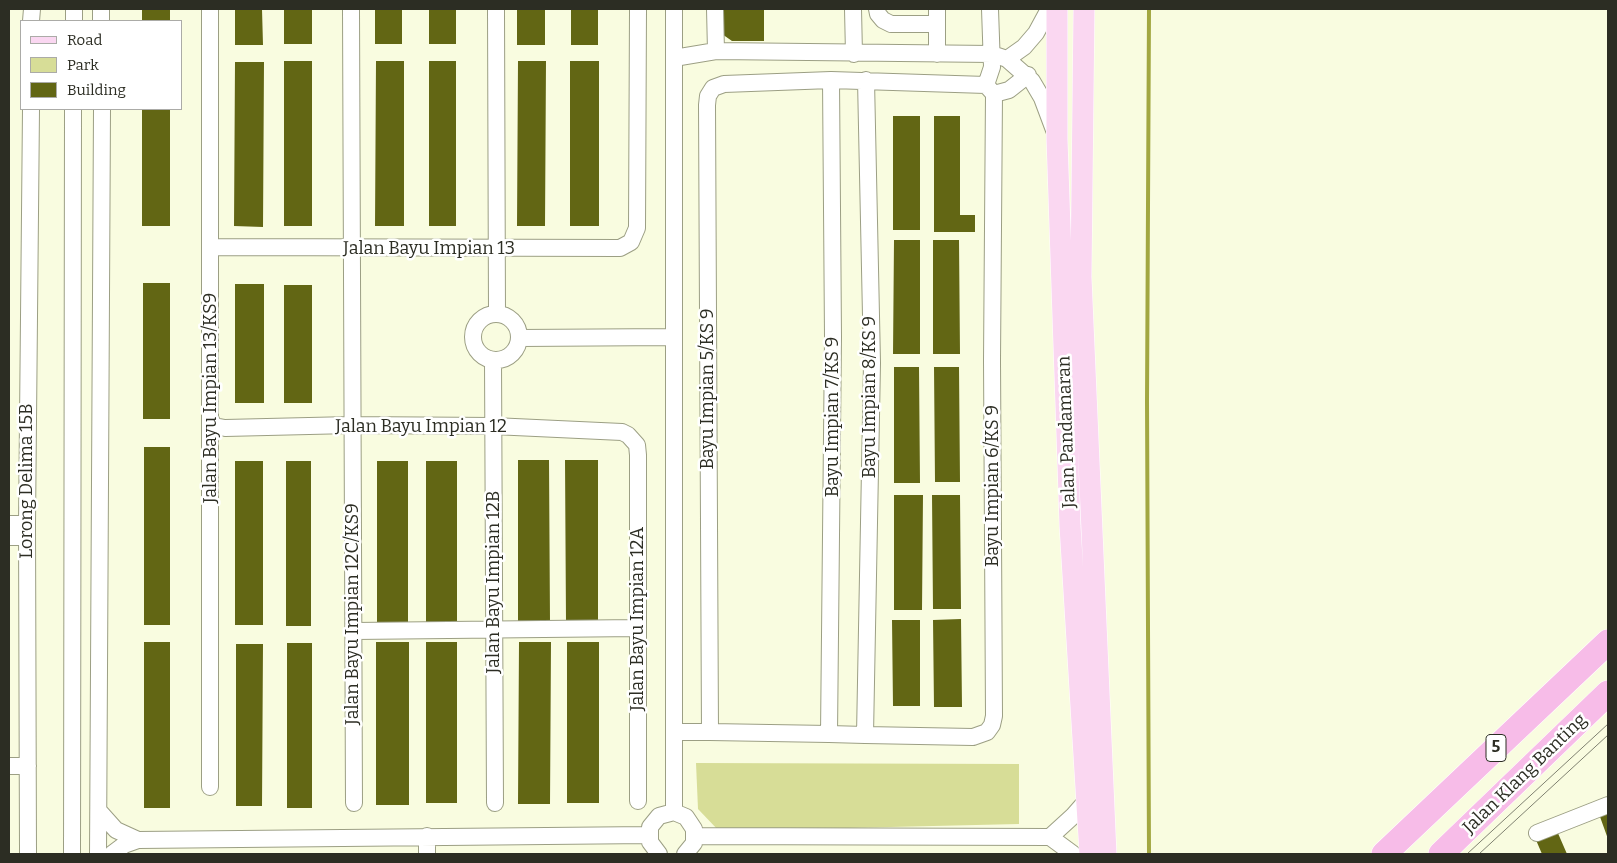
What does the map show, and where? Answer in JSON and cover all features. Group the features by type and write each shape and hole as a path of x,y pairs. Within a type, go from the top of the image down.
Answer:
{"highway":[{"name":"5","path":"1384,854 1608,642"},
{"name":"Jalan Klang Banting","path":"1441,854 1608,693"}],"main road":[{"name":"Jalan Pandamaran","path":"1057,9 1057,139 1070,526 1090,854"},
{"name":"Jalan Pandamaran","path":"1084,9 1081,276 1106,854"}],"street":[{"name":"Jalan Bayu Impian 13/KS9","path":"210,9 210,787"},
{"name":"Jalan Bayu Impian 12C/KS9","path":"351,9 351,425 354,804"},
{"path":"496,9 497,314"},
{"name":"Jalan Bayu Impian 13","path":"211,247 496,250 620,248 631,242 637,228 638,9"},
{"path":"674,9 674,812"},
{"path":"715,9 716,51"},
{"path":"853,9 854,54"},
{"path":"878,9 878,14 883,20 891,24 937,16 937,54"},
{"name":"Bayu Impian 6/KS 9","path":"829,734 972,737 987,732 994,716 990,89 992,67 999,57 990,9"},
{"path":"674,58 716,51 937,54 999,57 1024,48 1036,33 1048,9"},
{"path":"999,57 1028,75 1042,98 1057,139"},
{"path":"831,80 866,80 1009,90 1028,75"},
{"name":"Bayu Impian 5/KS 9","path":"710,732 706,105 713,88 724,84 831,80"},
{"name":"Bayu Impian 7/KS 9","path":"829,734 833,347 831,80"},
{"name":"Bayu Impian 8/KS 9","path":"865,735 872,363 866,80"},
{"name":"Lorong Delima 15B","path":"28,854 26,530 31,110"},
{"path":"72,854 73,110"},
{"path":"98,854 102,110"},
{"path":"497,314 511,319 517,328 519,338 518,346 511,355 504,359 493,361 478,352 472,336 480,320 497,314"},
{"path":"519,338 674,337"},
{"name":"Jalan Bayu Impian 12B","path":"493,361 496,803"},
{"name":"Jalan Bayu Impian 12","path":"211,420 214,426 225,428 351,425 494,426 622,432 633,439"},
{"name":"Jalan Bayu Impian 12A","path":"633,439 637,445 638,455 638,800"},
{"path":"9,524 26,530"},
{"path":"9,537 26,530"},
{"path":"354,631 638,628"},
{"path":"674,732 829,734"},
{"path":"9,766 28,766"},
{"path":"695,836 968,846 1050,837 1087,800"},
{"path":"1538,833 1608,805"},
{"path":"99,811 116,830 138,840"},
{"path":"659,854 653,849 649,835 650,827 659,816 674,812 686,817 691,822 695,836 694,843 685,854"},
{"path":"112,854 124,844 138,840 649,835"},
{"path":"427,836 427,854"},
{"path":"1050,837 1073,854"}],"green space":[{"path":"696,763 1019,764 1019,824 719,831 698,809"}],"building":[{"path":"142,9 170,9 170,20 142,20"},
{"path":"235,9 262,9 263,45 235,45"},
{"path":"284,9 312,9 312,44 284,44"},
{"path":"375,9 402,9 402,44 375,44"},
{"path":"429,9 456,9 456,44 429,44"},
{"path":"517,9 545,9 545,45 517,45"},
{"path":"571,9 598,9 598,45 571,45"},
{"path":"722,9 764,9 764,41 732,41 722,34"},
{"path":"284,61 312,61 312,226 284,226"},
{"path":"376,61 404,61 404,226 375,226"},
{"path":"429,61 456,61 456,226 429,226"},
{"path":"518,61 546,61 545,226 517,226"},
{"path":"570,61 599,61 599,226 570,226"},
{"path":"235,62 264,62 263,227 234,226"},
{"path":"142,110 170,110 170,226 142,226"},
{"path":"893,116 920,116 920,230 893,230"},
{"path":"934,116 960,116 960,215 975,215 975,232 934,232"},
{"path":"894,240 920,240 920,354 893,354"},
{"path":"933,240 959,240 960,354 933,354"},
{"path":"143,283 170,283 170,419 143,419"},
{"path":"235,284 264,284 264,403 235,403"},
{"path":"284,285 312,285 312,403 284,403"},
{"path":"894,367 919,367 920,483 894,483"},
{"path":"934,367 959,367 960,482 935,482"},
{"path":"144,447 170,447 170,625 144,625"},
{"path":"518,460 549,460 550,622 518,622"},
{"path":"565,460 598,460 598,623 566,623"},
{"path":"235,461 263,461 263,625 235,625"},
{"path":"286,461 311,461 311,626 286,626"},
{"path":"377,461 408,461 408,626 377,626"},
{"path":"426,461 457,461 457,625 426,625"},
{"path":"894,495 923,495 922,610 894,610"},
{"path":"932,495 960,495 961,609 933,609"},
{"path":"961,619 962,707 934,707 933,620"},
{"path":"892,620 920,620 920,706 893,706"},
{"path":"144,642 170,642 170,808 144,808"},
{"path":"376,642 409,642 409,805 376,805"},
{"path":"426,642 457,642 457,803 426,803"},
{"path":"519,642 551,642 550,804 518,804"},
{"path":"567,642 599,642 599,803 567,803"},
{"path":"287,643 312,643 312,808 287,808"},
{"path":"236,644 263,644 262,806 236,806"},
{"path":"1608,811 1608,839 1599,814"},
{"path":"1557,831 1567,854 1542,854 1536,840"}],"waterway":[{"path":"1149,9 1147,401 1149,854"}],"tram line":[{"path":"1467,854 1608,724"},
{"path":"1479,854 1608,735"}]}
